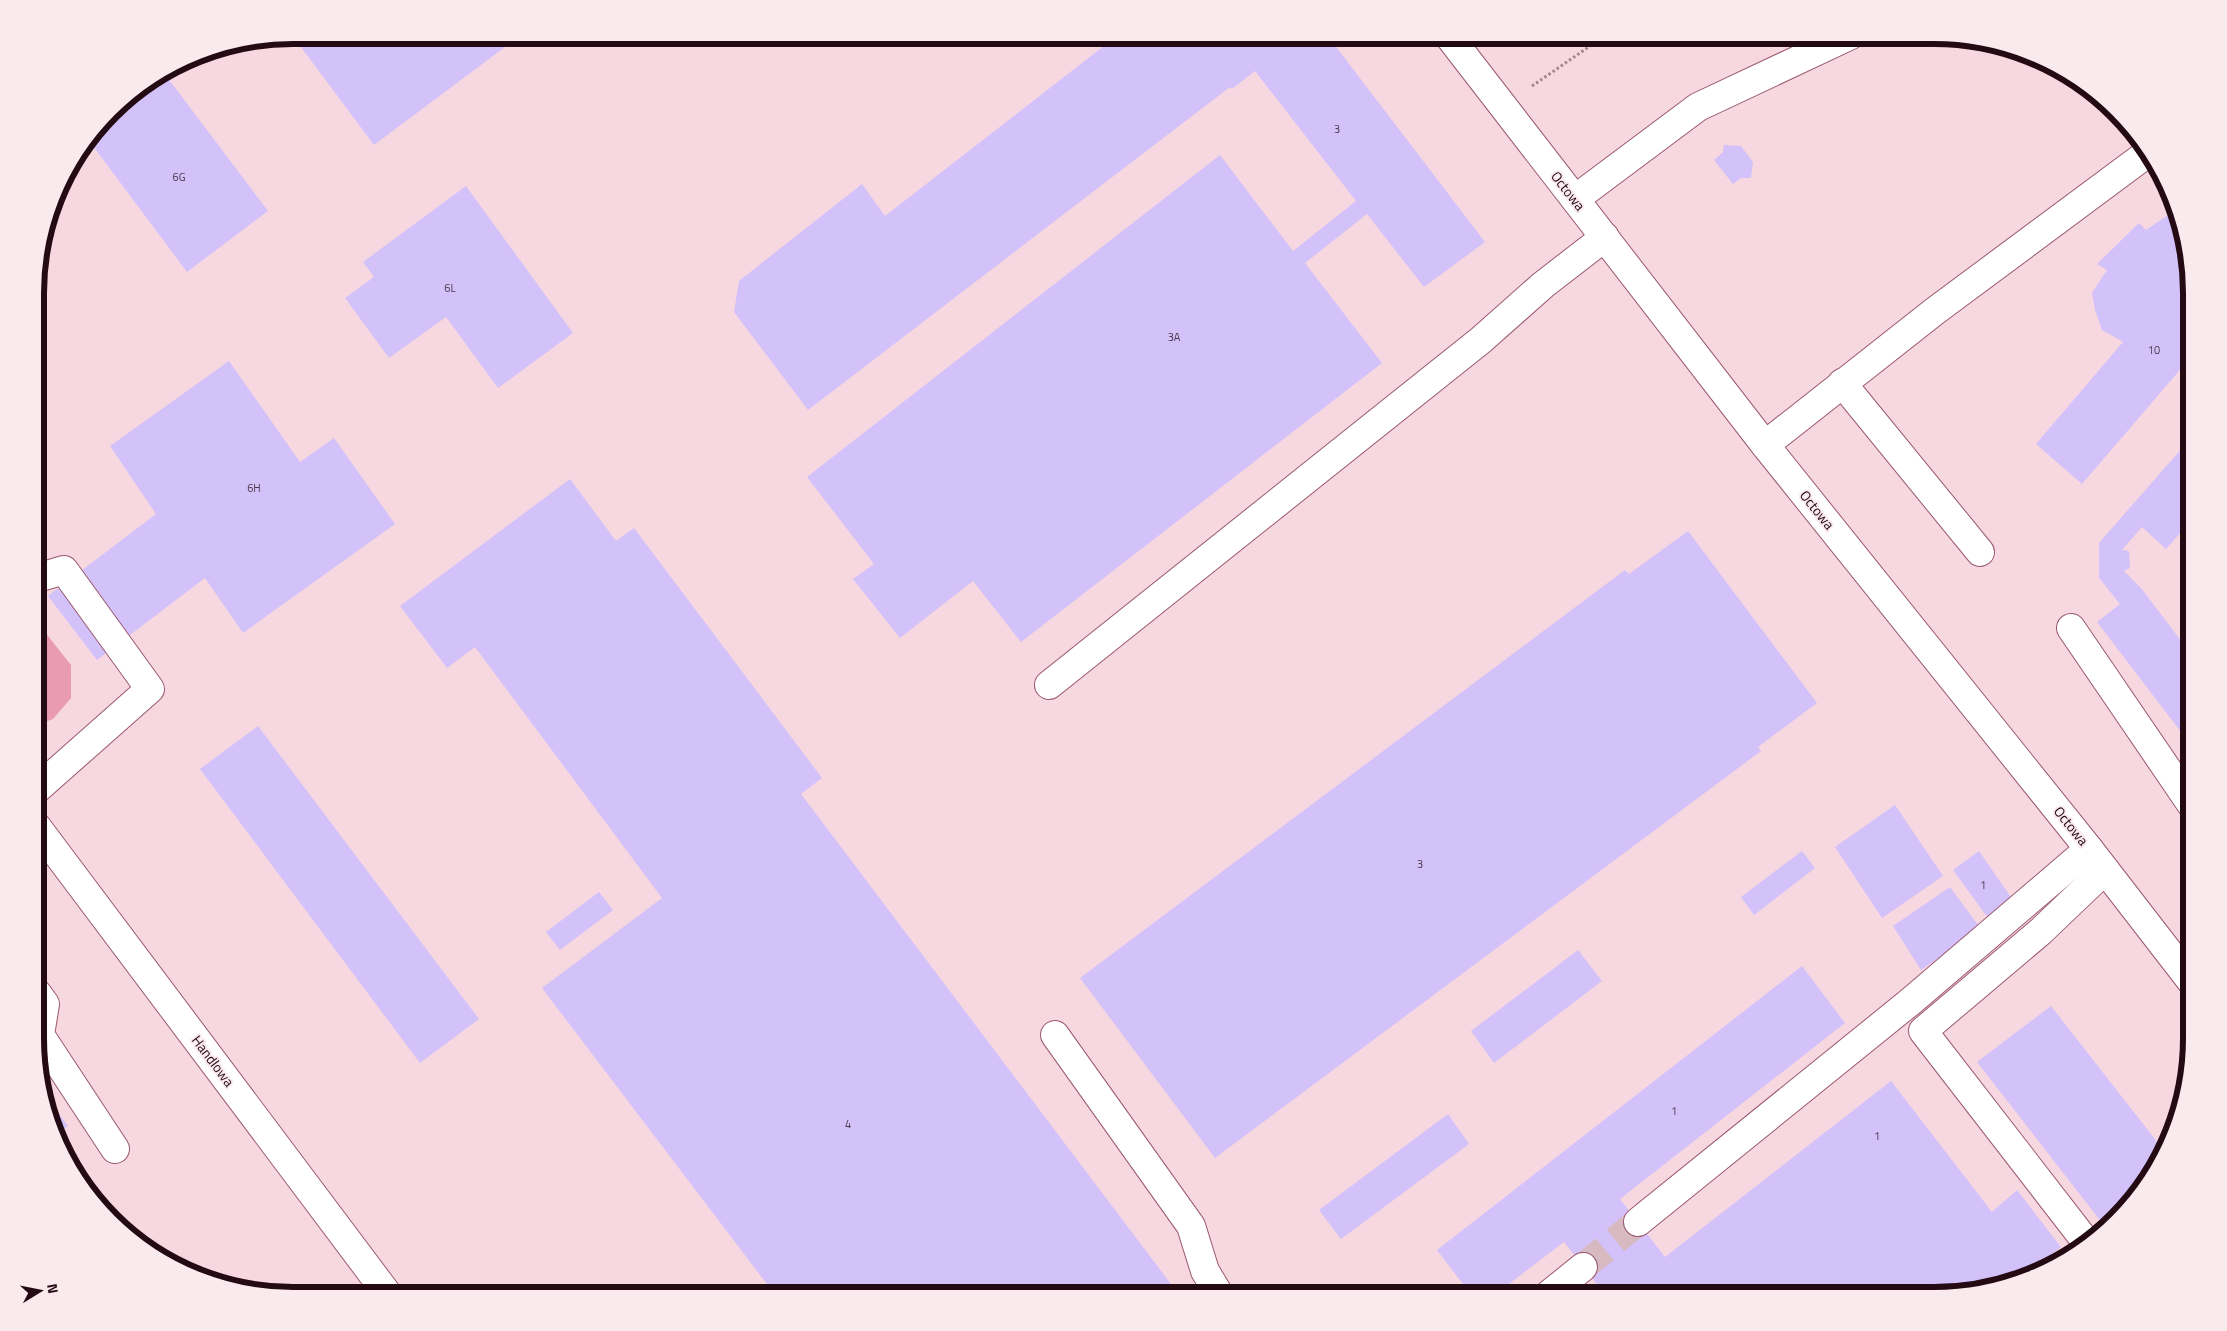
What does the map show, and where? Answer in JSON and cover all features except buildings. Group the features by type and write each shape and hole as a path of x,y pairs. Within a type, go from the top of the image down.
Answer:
{"street":[{"name":"Octowa","path":"1455,44 1765,445 2183,969"},
{"path":"1575,199 1698,107 1832,44"},
{"path":"1765,445 1842,383 2142,156"},
{"path":"1049,685 1473,346 1543,285 1605,237"},
{"path":"1842,383 1980,552"},
{"path":"44,576 64,570 150,689 44,783"},
{"path":"2071,628 2183,791"},
{"name":"Handlowa","path":"44,836 382,1287"},
{"path":"1638,1222 1910,1002 2097,860"},
{"path":"2083,1238 1923,1031 2040,932 2097,860"},
{"path":"1055,1035 1191,1226 1205,1272 1214,1287"},
{"path":"44,1041 115,1149"},
{"path":"1558,1287 1583,1267"}],"path":[{"path":"1504,106 1593,44"}],"shaded area":[{"path":"44,631 71,665 71,698 53,719 44,722"}],"tunnel":[{"path":"1583,1267 1638,1222"}]}
